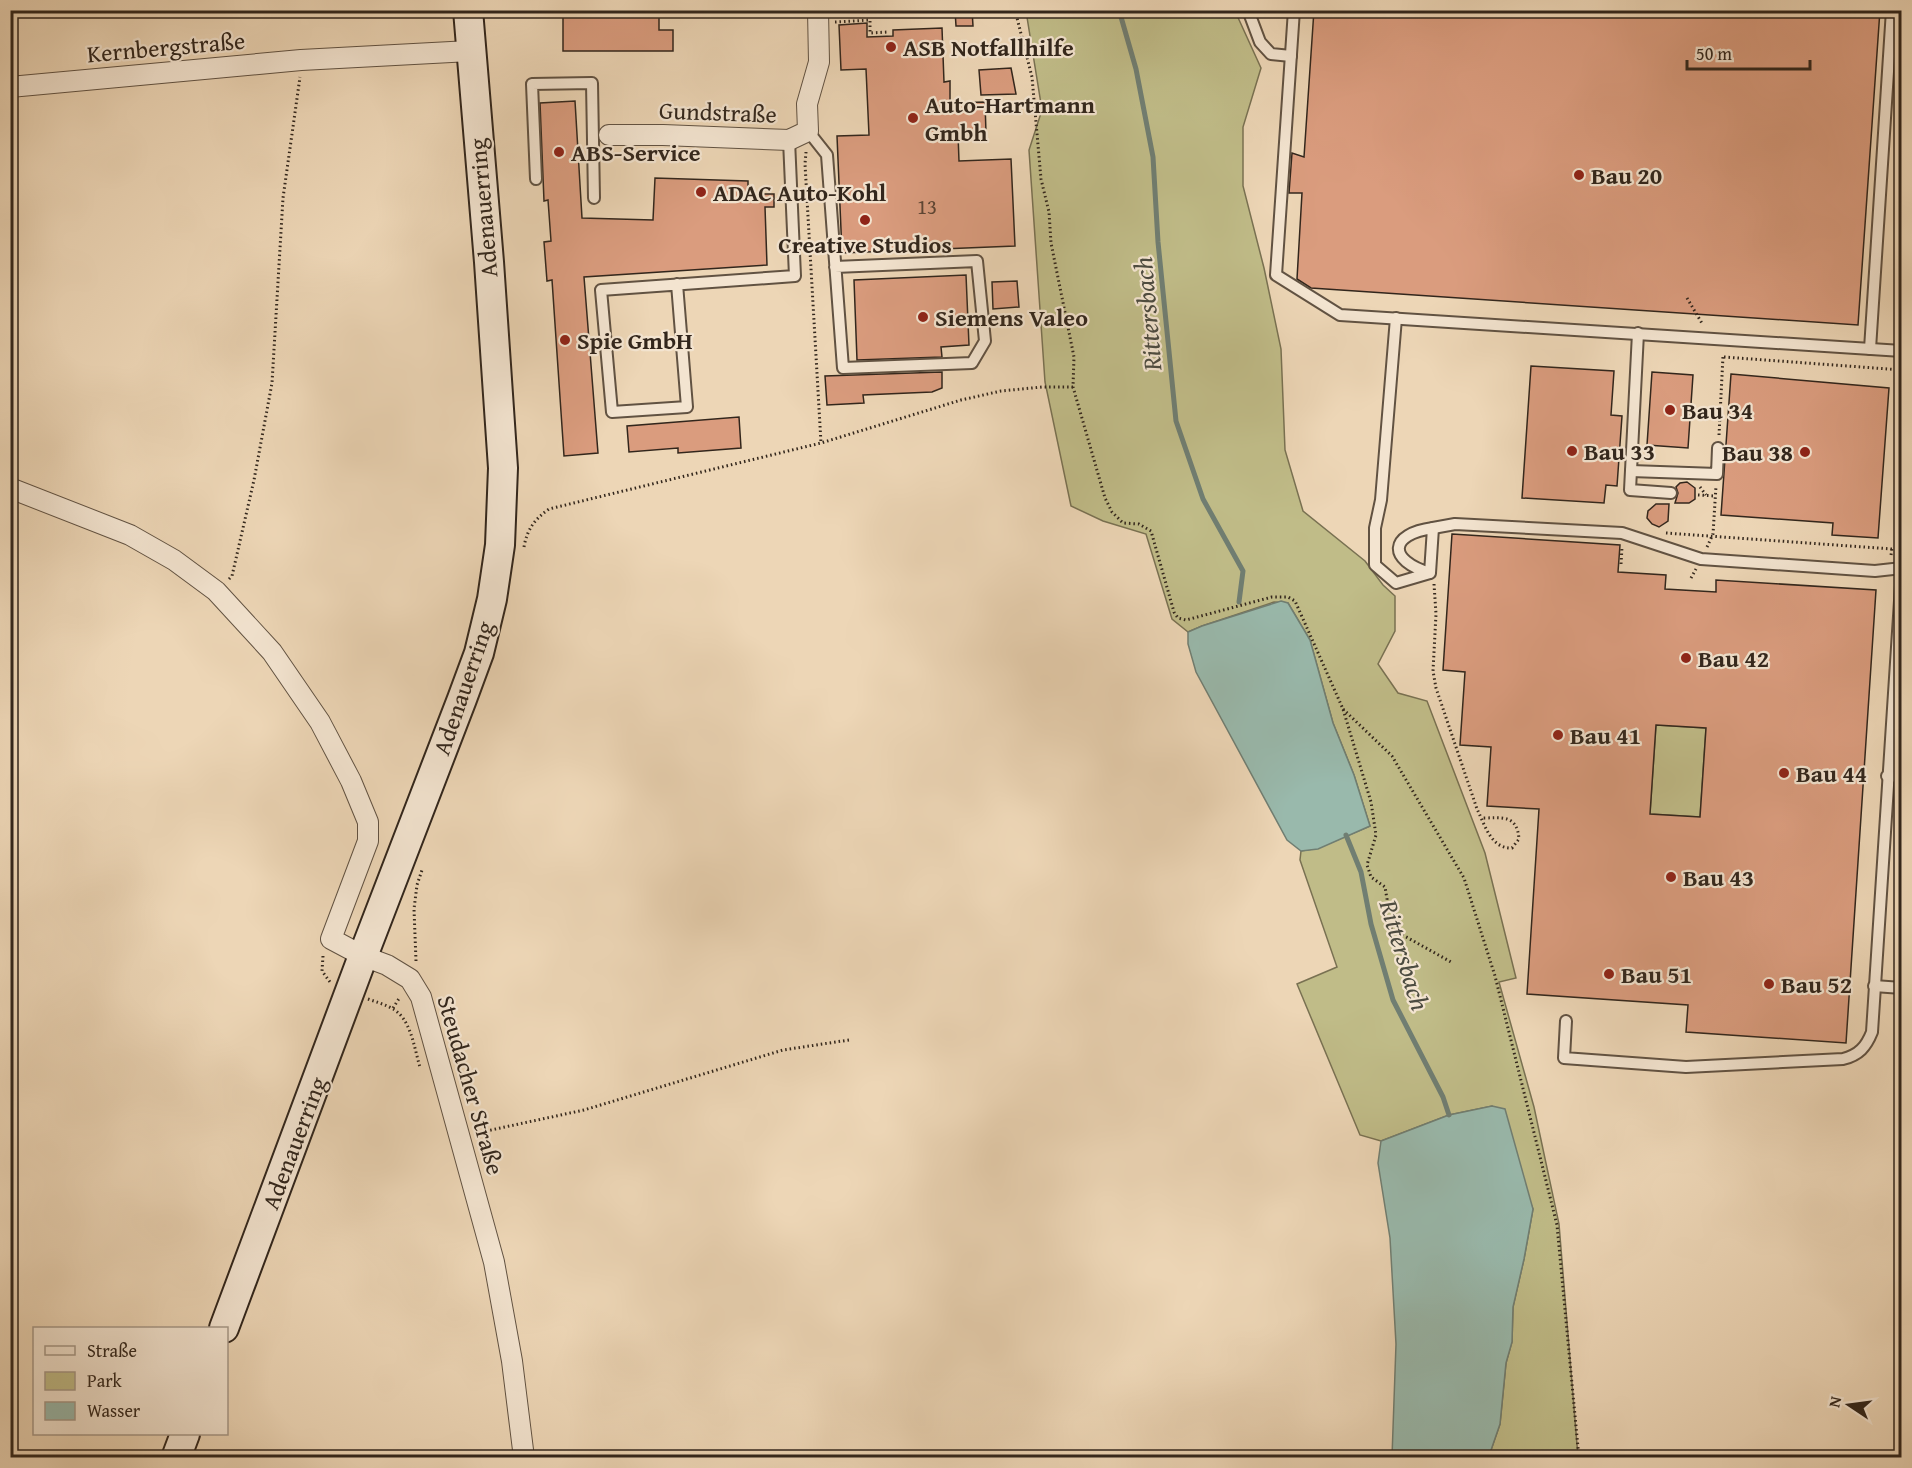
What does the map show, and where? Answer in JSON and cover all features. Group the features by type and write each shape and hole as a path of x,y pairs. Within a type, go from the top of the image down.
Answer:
{"main road":[{"name":"Adenauerring","path":"225,1327 479,653 492,598 500,545 503,468 468,10"},
{"path":"176,1458 185,1435"}],"street":[{"name":"Gundstraße","path":"601,135 789,140 808,131 807,104 819,62 818,17"},
{"name":"Kernbergstraße","path":"10,87 301,60 470,51"},
{"path":"10,488 130,535 174,560 216,591 272,652 320,722 351,781 368,822 368,842 331,939"},
{"name":"Steudacher Straße","path":"331,939 363,956 387,965 410,979 421,997 495,1262 512,1361 524,1458"}],"lane":[{"path":"1248,10 1260,42 1270,54 1291,56"},
{"path":"1294,10 1276,275 1340,315 1902,351"},
{"path":"1870,349 1892,10"},
{"path":"536,179 532,84 592,83 601,135 594,198"},
{"path":"808,131 827,155 835,267 843,368 972,363 985,341 977,261 835,267"},
{"path":"677,284 687,407 612,412 601,290 677,284 795,276 789,140"},
{"path":"1396,318 1381,500 1376,528 1375,565 1396,583 1430,573"},
{"path":"1638,333 1630,490 1671,493"},
{"path":"1631,471 1717,474 1718,448"},
{"path":"1430,573 1405,562 1400,554 1400,543 1407,534 1455,524 1622,533 1701,559 1875,571 1902,569 1872,1032 1866,1045 1855,1056 1843,1059 1686,1067 1564,1058 1566,1021"},
{"path":"1430,573 1433,528"},
{"path":"1887,776 1902,777"},
{"path":"1874,986 1902,988"}],"path":[{"path":"1016,10 1032,77 1041,178 1049,212 1051,243 1074,357 1073,387 1105,498 1112,512 1123,522 1139,524 1151,531 1174,612 1178,618 1186,620 1272,597 1288,597 1295,601 1343,709 1371,802 1377,834 1367,865 1371,877 1385,887 1387,899 1384,916 1392,929 1450,962"},
{"path":"818,17 870,21 870,33 888,32"},
{"path":"216,591 232,576 255,480 272,383 284,198 301,60"},
{"path":"808,131 805,164 821,443"},
{"path":"1687,298 1724,357 1718,448"},
{"path":"1724,357 1902,370"},
{"path":"549,509 821,443 961,400 1002,391 1073,387"},
{"path":"1713,534 1717,474"},
{"path":"1698,495 1715,496"},
{"path":"1656,532 1892,549"},
{"path":"1621,564 1622,533"},
{"path":"1430,573 1436,588 1432,671 1436,688 1482,818 1495,843 1503,848 1512,848 1520,839 1518,828 1512,821 1503,818 1482,818"},
{"path":"1343,709 1392,756 1464,878 1495,976 1557,1225 1579,1458"},
{"path":"331,939 323,956 322,971 331,984 350,993"},
{"path":"393,1008 406,1022 422,1073"},
{"path":"460,1135 584,1110 783,1050 849,1040"}],"green space":[{"path":"1026,11 1235,11 1261,68 1243,127 1243,186 1264,268 1281,349 1285,450 1303,511 1365,561 1383,585 1395,596 1395,631 1378,664 1398,693 1427,701 1485,853 1516,978 1499,982 1534,1107 1559,1224 1578,1457 1481,1457 1490,1453 1500,1424 1506,1363 1512,1342 1513,1307 1533,1209 1492,1106 1449,1115 1381,1141 1360,1135 1297,984 1337,967 1300,860 1301,851 1318,848 1370,826 1354,775 1333,723 1310,640 1288,603 1274,602 1188,632 1172,619 1146,534 1103,521 1071,506 1045,382 1029,150 1042,110"},
{"path":"1656,725 1706,728 1700,817 1650,814"}],"water":[{"path":"1281,601 1288,603 1310,640 1333,723 1354,775 1370,826 1318,849 1301,851 1287,840 1196,672 1188,644 1188,632"},
{"path":"1492,1106 1505,1109 1533,1209 1513,1307 1512,1342 1506,1363 1500,1424 1490,1453 1481,1457 1392,1457 1396,1344 1390,1238 1378,1163 1381,1141 1449,1115"}],"building":[{"path":"563,10 659,10 659,30 673,30 673,51 563,51"},
{"path":"955,10 972,10 973,26 956,26"},
{"name":"Bau 20","path":"1314,10 1880,10 1858,325 1311,288 1297,279 1302,193 1289,193 1292,153 1304,157"},
{"path":"867,23 867,37 893,36 893,30 942,28 944,82 950,81 950,103 985,102 986,133 958,134 959,161 1011,159 1015,246 842,253 837,136 869,135 866,69 841,70 839,25"},
{"path":"1011,68 1016,94 981,95 979,70"},
{"path":"575,101 582,218 653,220 655,178 748,181 748,194 774,194 774,207 765,207 767,265 584,277 598,453 564,456 552,280 547,281 544,242 551,241 548,200 544,201 540,103"},
{"path":"966,275 969,345 941,347 942,357 857,360 854,280"},
{"path":"1017,281 1019,307 993,309 992,282"},
{"name":"Bau 33","path":"1531,366 1614,371 1611,415 1622,416 1617,486 1606,485 1604,503 1522,498"},
{"path":"942,372 942,388 932,392 863,395 864,403 827,405 825,376"},
{"name":"Bau 34","path":"1652,372 1693,375 1688,448 1647,445"},
{"name":"Bau 38","path":"1731,374 1889,388 1878,538 1832,535 1833,523 1721,515"},
{"path":"739,417 741,448 678,453 678,448 629,452 627,426"},
{"path":"1687,482 1695,488 1695,499 1689,503 1675,503 1678,493 1676,487 1680,483"},
{"path":"1656,504 1669,504 1668,521 1659,527 1647,518 1648,511"},
{"path":"1452,534 1620,545 1618,572 1666,575 1665,589 1716,592 1716,580 1876,590 1846,1043 1686,1032 1688,1005 1527,994 1539,809 1487,806 1491,747 1460,745 1465,672 1443,670","holes":["1656,725 1706,728 1700,817 1650,814"]}],"waterway":[{"name":"Rittersbach","path":"1119,10 1136,69 1153,157 1158,242 1176,421 1203,499 1243,571 1239,602"},
{"name":"Rittersbach","path":"1346,835 1361,872 1371,924 1393,1000 1443,1097 1449,1115"}],"place":[{"name":"ASB Notfallhilfe","path":"891,47"},
{"name":"Auto-Hartmann Gmbh","path":"913,118"},
{"name":"ABS-Service","path":"559,152"},
{"name":"Bau 20","path":"1579,175"},
{"name":"ADAC Auto-Kohl","path":"701,192"},
{"name":"Creative Studios","path":"865,220"},
{"name":"Siemens Valeo","path":"923,317"},
{"name":"Spie GmbH","path":"565,340"},
{"name":"Bau 34","path":"1670,410"},
{"name":"Bau 33","path":"1572,451"},
{"name":"Bau 38","path":"1805,452"},
{"name":"Bau 42","path":"1686,658"},
{"name":"Bau 41","path":"1558,735"},
{"name":"Bau 44","path":"1784,773"},
{"name":"Bau 43","path":"1671,877"},
{"name":"Bau 51","path":"1609,974"},
{"name":"Bau 52","path":"1769,984"}]}
